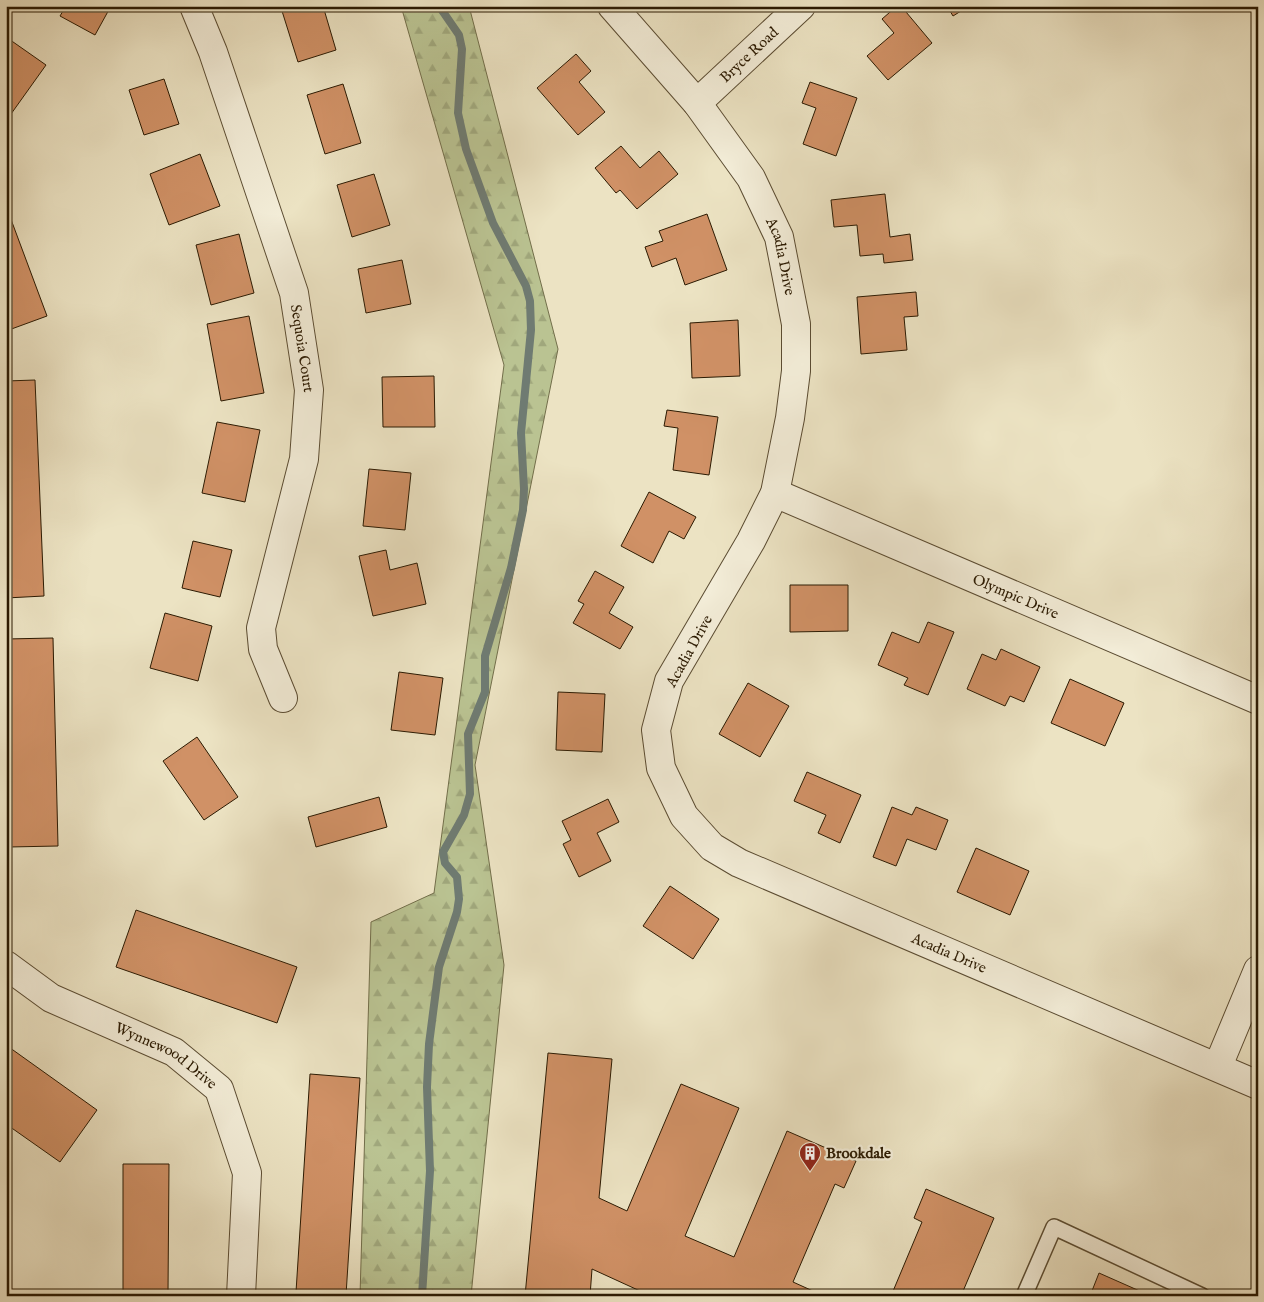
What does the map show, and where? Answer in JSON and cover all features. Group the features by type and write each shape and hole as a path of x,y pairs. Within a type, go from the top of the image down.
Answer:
{"street":[{"name":"Sequoia Court","path":"194,6 213,52 294,293 309,390 304,459 261,628 263,649 283,698"},
{"name":"Acadia Drive","path":"612,6 697,102 751,178 779,237 789,280 796,324 796,371 790,418 775,493 751,540 669,681 656,730 661,768 684,816 712,846 739,863 1218,1066 1258,1085"},
{"name":"Bryce Road","path":"697,102 801,6"},
{"name":"Olympic Drive","path":"775,493 1258,700"},
{"name":"Wynnewood Drive","path":"6,965 51,998 174,1052 219,1089 246,1173 241,1296"},
{"path":"1218,1066 1258,970"}],"lane":[{"path":"1024,1296 1054,1227 1182,1292 1202,1296"}],"green space":[{"path":"401,6 469,6 558,349 475,765 504,965 471,1296 360,1296 371,922 434,893 504,365"}],"building":[{"path":"66,6 111,6 95,35 60,16"},
{"path":"298,6 323,6 336,50 298,62 282,11"},
{"path":"897,6 901,6 932,43 888,80 867,56 894,33 882,19"},
{"path":"947,6 969,6 953,16"},
{"path":"6,37 46,65 6,121"},
{"path":"576,54 591,71 579,82 605,112 578,135 537,88"},
{"path":"164,79 179,124 144,135 129,90"},
{"path":"810,82 857,98 836,156 803,144 816,108 802,103"},
{"path":"343,84 361,143 325,154 307,95"},
{"path":"621,146 640,168 659,151 678,174 637,209 620,190 616,193 595,168"},
{"path":"200,154 220,206 169,225 150,174"},
{"path":"374,174 390,225 352,237 337,185"},
{"path":"885,194 890,237 910,234 913,260 884,263 883,254 860,256 857,225 834,227 831,200"},
{"path":"6,206 47,316 6,331"},
{"path":"707,214 727,270 685,285 676,258 652,267 645,247 663,241 659,231"},
{"path":"239,234 254,293 211,305 196,245"},
{"path":"402,260 411,304 366,313 358,269"},
{"path":"916,292 918,316 904,317 907,350 861,354 857,297"},
{"path":"249,316 264,393 221,401 207,324"},
{"path":"738,320 740,376 692,378 690,323"},
{"path":"434,376 435,427 383,427 382,377"},
{"path":"35,380 44,596 6,598 6,381"},
{"path":"667,410 718,417 709,475 673,470 678,428 664,426"},
{"path":"217,422 260,430 245,502 202,493"},
{"path":"369,469 411,473 405,530 363,526"},
{"path":"649,492 696,517 684,539 669,531 653,563 621,546"},
{"path":"193,541 232,550 220,597 182,588"},
{"path":"386,550 390,570 417,563 426,604 373,616 359,556"},
{"path":"595,571 624,587 609,613 633,627 620,649 573,623 584,604 578,601"},
{"path":"790,585 848,585 848,631 790,632"},
{"path":"165,613 212,626 198,681 150,668"},
{"path":"928,622 954,632 928,695 904,685 908,678 878,665 892,632 919,643"},
{"path":"53,638 58,846 9,847 6,639"},
{"path":"1001,649 1040,667 1024,702 1010,696 1005,706 967,689 982,654 996,660"},
{"path":"399,672 443,678 435,735 391,730"},
{"path":"1070,679 1124,703 1105,746 1051,723"},
{"path":"748,683 789,706 760,757 719,734"},
{"path":"558,692 605,694 602,752 556,750"},
{"path":"197,737 238,797 204,820 163,761"},
{"path":"807,772 861,795 840,843 818,833 826,815 794,801"},
{"path":"379,797 387,827 316,847 308,817"},
{"path":"608,799 619,822 597,833 611,861 579,877 563,844 571,840 562,821"},
{"path":"892,807 912,815 916,807 948,820 936,850 907,839 896,866 873,857"},
{"path":"976,848 1029,871 1010,915 957,892"},
{"path":"670,886 719,919 693,959 643,926"},
{"path":"136,910 297,967 277,1023 116,967"},
{"path":"6,1045 97,1110 60,1162 6,1124"},
{"name":"Brookdale","path":"548,1053 612,1059 599,1198 627,1211 681,1084 739,1108 685,1236 734,1257 787,1131 856,1161 844,1188 835,1184 793,1282 824,1296 651,1296 592,1269 590,1296 525,1296"},
{"path":"310,1074 360,1078 346,1295 296,1292"},
{"path":"123,1164 169,1164 168,1293 123,1293"},
{"name":"Brookdale","path":"926,1189 994,1218 961,1296 891,1296 922,1222 914,1218"},
{"path":"1099,1273 1151,1296 1090,1296"}],"waterway":[{"path":"422,1296 430,1171 427,1087 429,1044 439,967 457,912 459,899 457,877 445,863 443,852 464,815 470,794 468,734 485,692 485,656 511,568 523,510 524,489 521,433 531,330 530,301 526,286 493,223 466,149 458,113 462,49 459,35 439,6"}],"place":[{"name":"Brookdale","path":"810,1172"}]}
